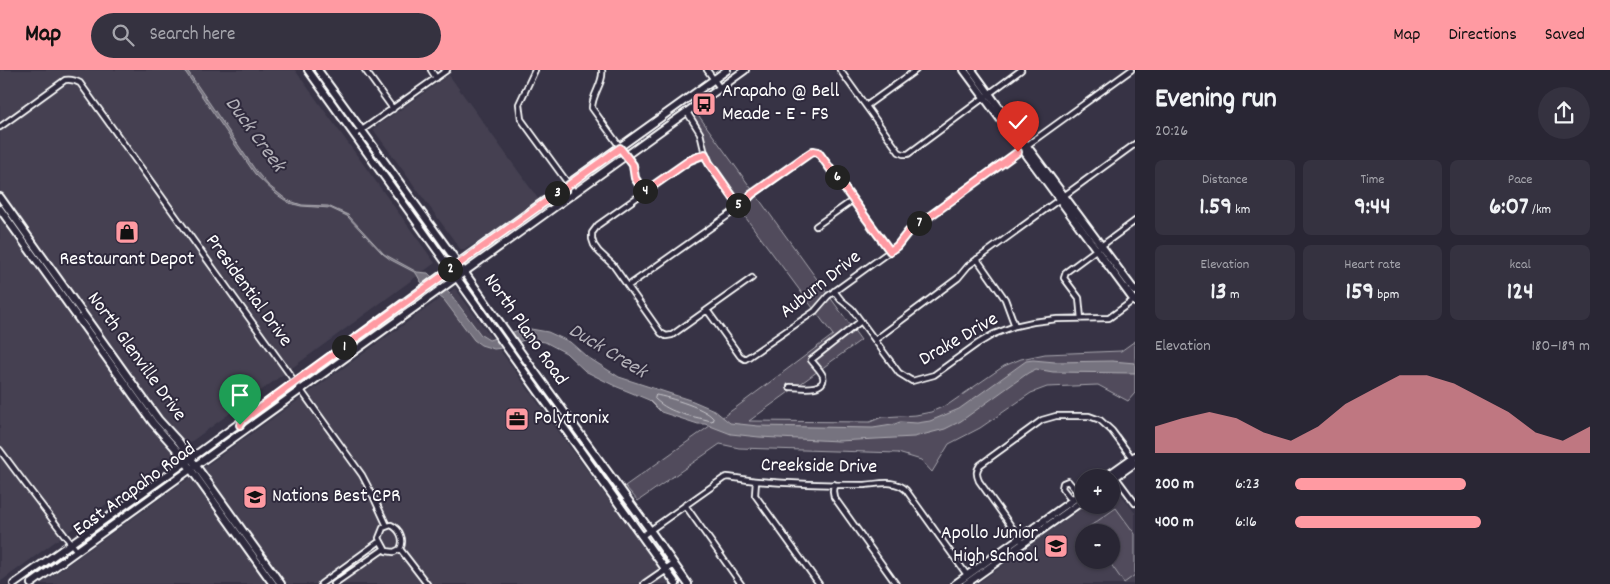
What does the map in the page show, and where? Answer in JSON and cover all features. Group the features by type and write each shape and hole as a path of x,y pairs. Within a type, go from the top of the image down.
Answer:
{"main road":[{"name":"North Plano Road","path":"308,70 676,584"},
{"name":"North Plano Road","path":"318,70 688,584"},
{"name":"East Arapaho Road","path":"14,584 727,70"},
{"name":"East Arapaho Road","path":"31,584 745,70"},
{"path":"964,70 987,95"},
{"path":"972,70 1024,148 1098,247 1134,300"},
{"path":"653,123 667,126"},
{"name":"North Glenville Drive","path":"0,197 8,214 90,330 151,414 188,460 274,584"},
{"name":"North Glenville Drive","path":"0,209 8,214"},
{"path":"1098,247 1135,291"},
{"path":"229,442 242,421"},
{"path":"1120,470 1134,459"},
{"path":"611,493 619,487"},
{"path":"955,584 1075,503"},
{"name":"North Glenville Drive","path":"246,541 281,584"},
{"path":"966,584 1021,541"},
{"path":"645,584 674,564"}],"street":[{"path":"365,70 393,109"},
{"path":"431,70 436,78"},
{"path":"355,135 446,70"},
{"path":"535,70 519,104 521,119 575,193"},
{"path":"602,70 603,76 592,101 592,108 633,165 635,178 644,192"},
{"path":"707,70 720,88"},
{"path":"840,70 899,152 903,154 908,154 1021,70"},
{"path":"866,106 916,70"},
{"name":"Auburn Drive","path":"708,310 740,356 745,359 815,311 834,291 897,246 912,228 1131,70"},
{"name":"Presidential Drive","path":"0,127 65,80 75,80 80,83 362,475 387,526 394,526 399,532 402,542 400,549 427,584"},
{"path":"687,112 700,133 709,163 740,207"},
{"path":"875,340 952,283 977,259 1135,144"},
{"path":"628,286 740,207 752,194 813,151 820,154 890,251"},
{"path":"705,154 690,160 598,225 592,233 594,246 613,265 661,333 666,336 672,336 752,278"},
{"path":"816,226 853,200"},
{"path":"1081,319 1079,298 1064,278 1066,272 1135,221"},
{"path":"977,259 1005,299 1015,326"},
{"name":"Drake Drive","path":"834,291 861,321 902,376 912,381 934,375 976,344 994,334 1015,326 1057,319 1109,318 1134,300"},
{"path":"790,387 815,388 820,385 823,377 811,360 861,321"},
{"path":"1021,541 979,481 976,475 977,469 1042,420 1056,416 1089,416 1106,424 1134,459"},
{"path":"0,450 46,513 58,525 77,551"},
{"name":"Creekside Drive","path":"642,536 724,478 866,485 894,483 900,484 967,576"},
{"path":"756,481 755,495 819,584"},
{"path":"834,484 834,497 896,584"},
{"path":"1120,485 1135,503"},
{"path":"685,505 741,584"},
{"path":"387,526 381,531 380,541 384,548 390,552 400,549"},
{"path":"321,584 380,541"},
{"path":"332,576 335,583 384,548"},
{"path":"354,560 358,566"}],"shaded area":[{"path":"0,70 295,70 435,263 0,582"},
{"path":"449,75 539,200 499,229 464,250 461,250 373,129"},
{"path":"696,112 861,340 749,421 870,422 882,417 931,412 949,404 1004,366 1021,359 1045,354 1121,351 1135,341 1135,393 1128,401 1098,385 1047,387 1031,393 980,428 949,444 932,472 921,460 898,453 739,448 720,444 638,501 625,486 738,406 833,335 740,210 744,207 709,157 701,127 693,115"},
{"path":"455,288 671,584 41,584"},
{"name":"Apollo Junior High School","path":"1120,493 1135,513 1135,584 977,584 1075,513 1120,514"},
{"path":"1120,513 1135,534 1135,575 1124,583 1114,569 1120,569 1120,524 1093,524 1107,514"}],"water":[{"path":"184,70 187,70 256,171 268,185 287,200 302,205 328,206 348,215 384,254 417,272 428,273 452,296 481,335 489,340 525,328 548,332 570,342 586,356 619,377 693,401 714,410 730,423 758,426 873,428 900,422 917,423 930,421 959,409 1026,361 1033,360 1135,363 1135,373 1053,372 1036,369 961,421 945,429 914,437 838,441 759,437 731,434 705,424 698,424 661,412 649,400 585,371 566,353 545,342 527,339 494,349 481,345 474,340 444,300 421,282 416,273 383,254 347,216 330,208 301,206 289,203 276,194 255,174"}],"place":[{"name":"Arapaho @ Bell Meade - E - FS","path":"704,104"},
{"name":"Restaurant Depot","path":"127,232"},
{"name":"Polytronix","path":"517,419"},
{"name":"Nations Best CPR","path":"255,497"},
{"name":"Apollo Junior High School","path":"1056,546"}],"route":[{"path":"240,425 242,421 465,258 620,148 633,165 635,178 644,192 696,156 705,154 709,163 740,207 752,194 813,151 818,152 890,251 897,246 908,232 1018,152"}],"water label":[{"name":"Duck Creek","path":"254,135"},
{"name":"Duck Creek","path":"607,352"}]}
